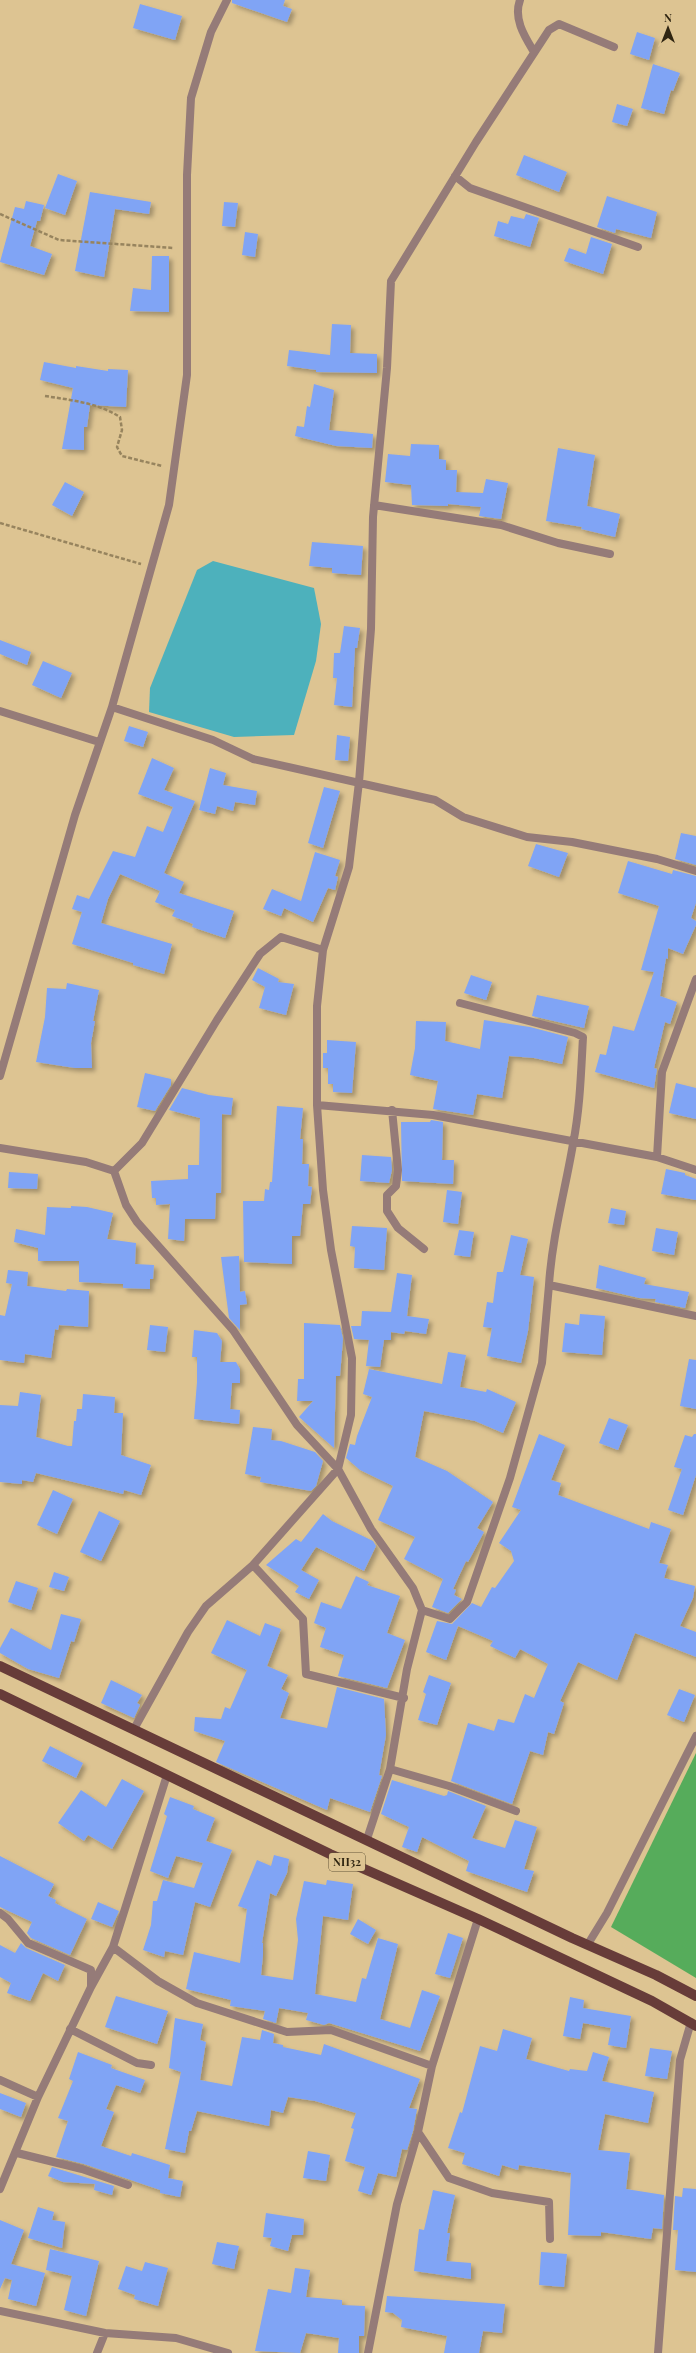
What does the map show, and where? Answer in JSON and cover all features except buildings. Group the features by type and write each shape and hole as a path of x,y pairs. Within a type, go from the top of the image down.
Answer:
{"main road":[{"name":"NH32","path":"0,1666 656,1975 696,1996"},
{"name":"NH32","path":"0,1694 376,1875 478,1919 652,2001 694,2024"}],"street":[{"path":"0,1076 75,815 112,707 168,505 187,375 187,249 191,98 210,32 227,0"},
{"path":"520,0 518,7 521,29 534,52"},
{"path":"134,1728 188,1632 206,1606 253,1565 338,1469 351,1415 352,1358 331,1250 323,1190 318,1105 317,1006 323,950 349,867 359,782 371,629 374,506 387,368 391,281 455,176 549,30 559,24 614,47"},
{"path":"455,176 470,188 638,247"},
{"path":"374,506 501,525 558,543 610,554"},
{"path":"112,707 213,740 253,759 435,800 463,816 527,837 572,842 657,859 696,871"},
{"path":"0,711 99,742"},
{"path":"114,1171 142,1144 216,1020 260,954 281,938 323,950"},
{"path":"657,1157 662,1072 696,979"},
{"path":"422,1610 450,1619 467,1602 510,1478 542,1363 551,1251 574,1142 581,1084 583,1037 575,1033 460,1003"},
{"path":"318,1105 433,1114 657,1157 696,1170"},
{"path":"392,1110 398,1170 396,1186 387,1195 387,1211 398,1228 424,1249"},
{"path":"0,1148 86,1162 114,1171"},
{"path":"114,1171 126,1204 137,1222 233,1330 297,1425 338,1469 371,1529 414,1588 422,1610 407,1669 404,1698 390,1769 367,1839"},
{"path":"549,1285 696,1316"},
{"path":"253,1565 303,1619 306,1674 404,1698"},
{"path":"588,1944 607,1913 696,1736"},
{"path":"390,1769 449,1786 516,1811"},
{"path":"0,2189 17,2153 38,2097 70,2029 91,1987 114,1947 167,1775"},
{"path":"0,1913 8,1919 28,1943 91,1970 91,1987"},
{"path":"368,2353 397,2204 418,2132 432,2066 478,1919"},
{"path":"114,1947 158,1980 197,2003 287,2032 331,2030 432,2066"},
{"path":"658,2353 680,2060 694,2024"},
{"path":"70,2029 137,2063 151,2065"},
{"path":"0,2080 38,2097"},
{"path":"418,2132 449,2178 492,2193 549,2202 550,2240"},
{"path":"17,2153 82,2170 128,2185"},
{"path":"0,2311 105,2333 176,2338 228,2353"},
{"path":"97,2353 105,2333"}],"path":[{"path":"0,214 59,240 187,249"},
{"path":"45,396 70,400 108,410 120,417 122,430 117,447 122,456 137,462 174,468"},
{"path":"0,523 151,567"}],"green space":[{"path":"696,1753 696,1978 611,1927"}],"water":[{"path":"213,561 314,588 321,624 316,661 294,735 234,737 149,712 150,688 197,570"}]}
